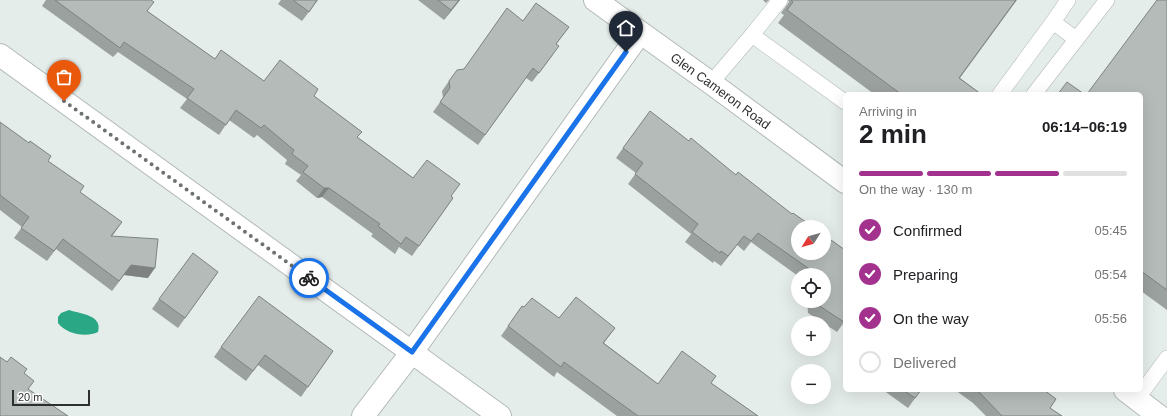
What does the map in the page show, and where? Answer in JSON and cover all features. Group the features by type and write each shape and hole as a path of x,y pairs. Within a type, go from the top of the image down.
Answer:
{"street":[{"name":"Glen Cameron Road","path":"595,0 843,181"},
{"path":"363,416 412,352 640,33"},
{"path":"0,55 500,416"},
{"path":"1131,394 1160,416"}],"lane":[{"path":"711,83 780,0"},
{"path":"1001,92 1068,0"},
{"path":"1036,92 1107,0"},
{"path":"1053,22 1076,39"},
{"path":"752,35 843,101"},
{"path":"1143,382 1167,358"}],"shaded area":[{"path":"69,310 85,314 94,319 99,326 98,332 82,335 66,330 62,327 58,323 58,317 61,313"}],"building":[{"path":"55,0 151,0 154,2 147,11 215,59 221,50 264,81 280,60 318,89 314,96 362,132 357,137 413,178 427,160 460,184 451,196 453,198 419,246 406,237 401,244 378,226 380,224 329,188 324,188 303,172 308,166 292,154 294,150 264,125 261,128 236,110 226,125 187,98 194,89 124,42 120,48"},
{"path":"293,0 317,0 309,12"},
{"path":"438,0 459,0 451,10"},
{"path":"791,0 1016,0 959,78 978,92 898,92 787,10 793,2"},
{"path":"1157,0 1167,0 1167,290 1143,272 1143,92 1088,92"},
{"path":"536,3 569,27 556,44 559,46 539,73 533,68 485,135 440,102 450,88 449,81 457,70 464,69 507,8 523,21"},
{"path":"1067,82 1081,92 1060,92"},
{"path":"650,111 689,141 691,138 736,175 738,172 792,214 793,213 803,220 791,220 791,256 758,233 751,241 744,236 728,256 721,251 720,253 692,232 698,224 635,174 643,163 623,148"},
{"path":"0,122 29,143 30,141 51,156 48,161 84,186 80,192 122,222 111,236 158,239 155,268 131,265 119,281 63,239 54,251 21,228 29,217 0,195"},
{"path":"831,240 843,249 843,321 823,308 831,308 831,268 808,268 797,260 831,260"},
{"path":"193,253 218,272 185,318 159,299"},
{"path":"259,296 333,351 308,387 265,355 253,371 221,347"},
{"path":"576,297 615,328 603,343 658,384 682,351 716,376 711,383 758,416 638,416 564,362 561,367 508,326 522,306 524,307 532,298 559,318"},
{"path":"0,357 7,362 11,357 27,369 24,373 34,381 28,389 68,416 0,416"},
{"path":"906,392 920,392 915,398"},
{"path":"979,392 1047,392 1056,399 1050,408 1062,416 1002,416"}],"way so far":[{"path":"64,101 309,278"}],"route":[{"path":"309,278 412,352 626,52"}]}
